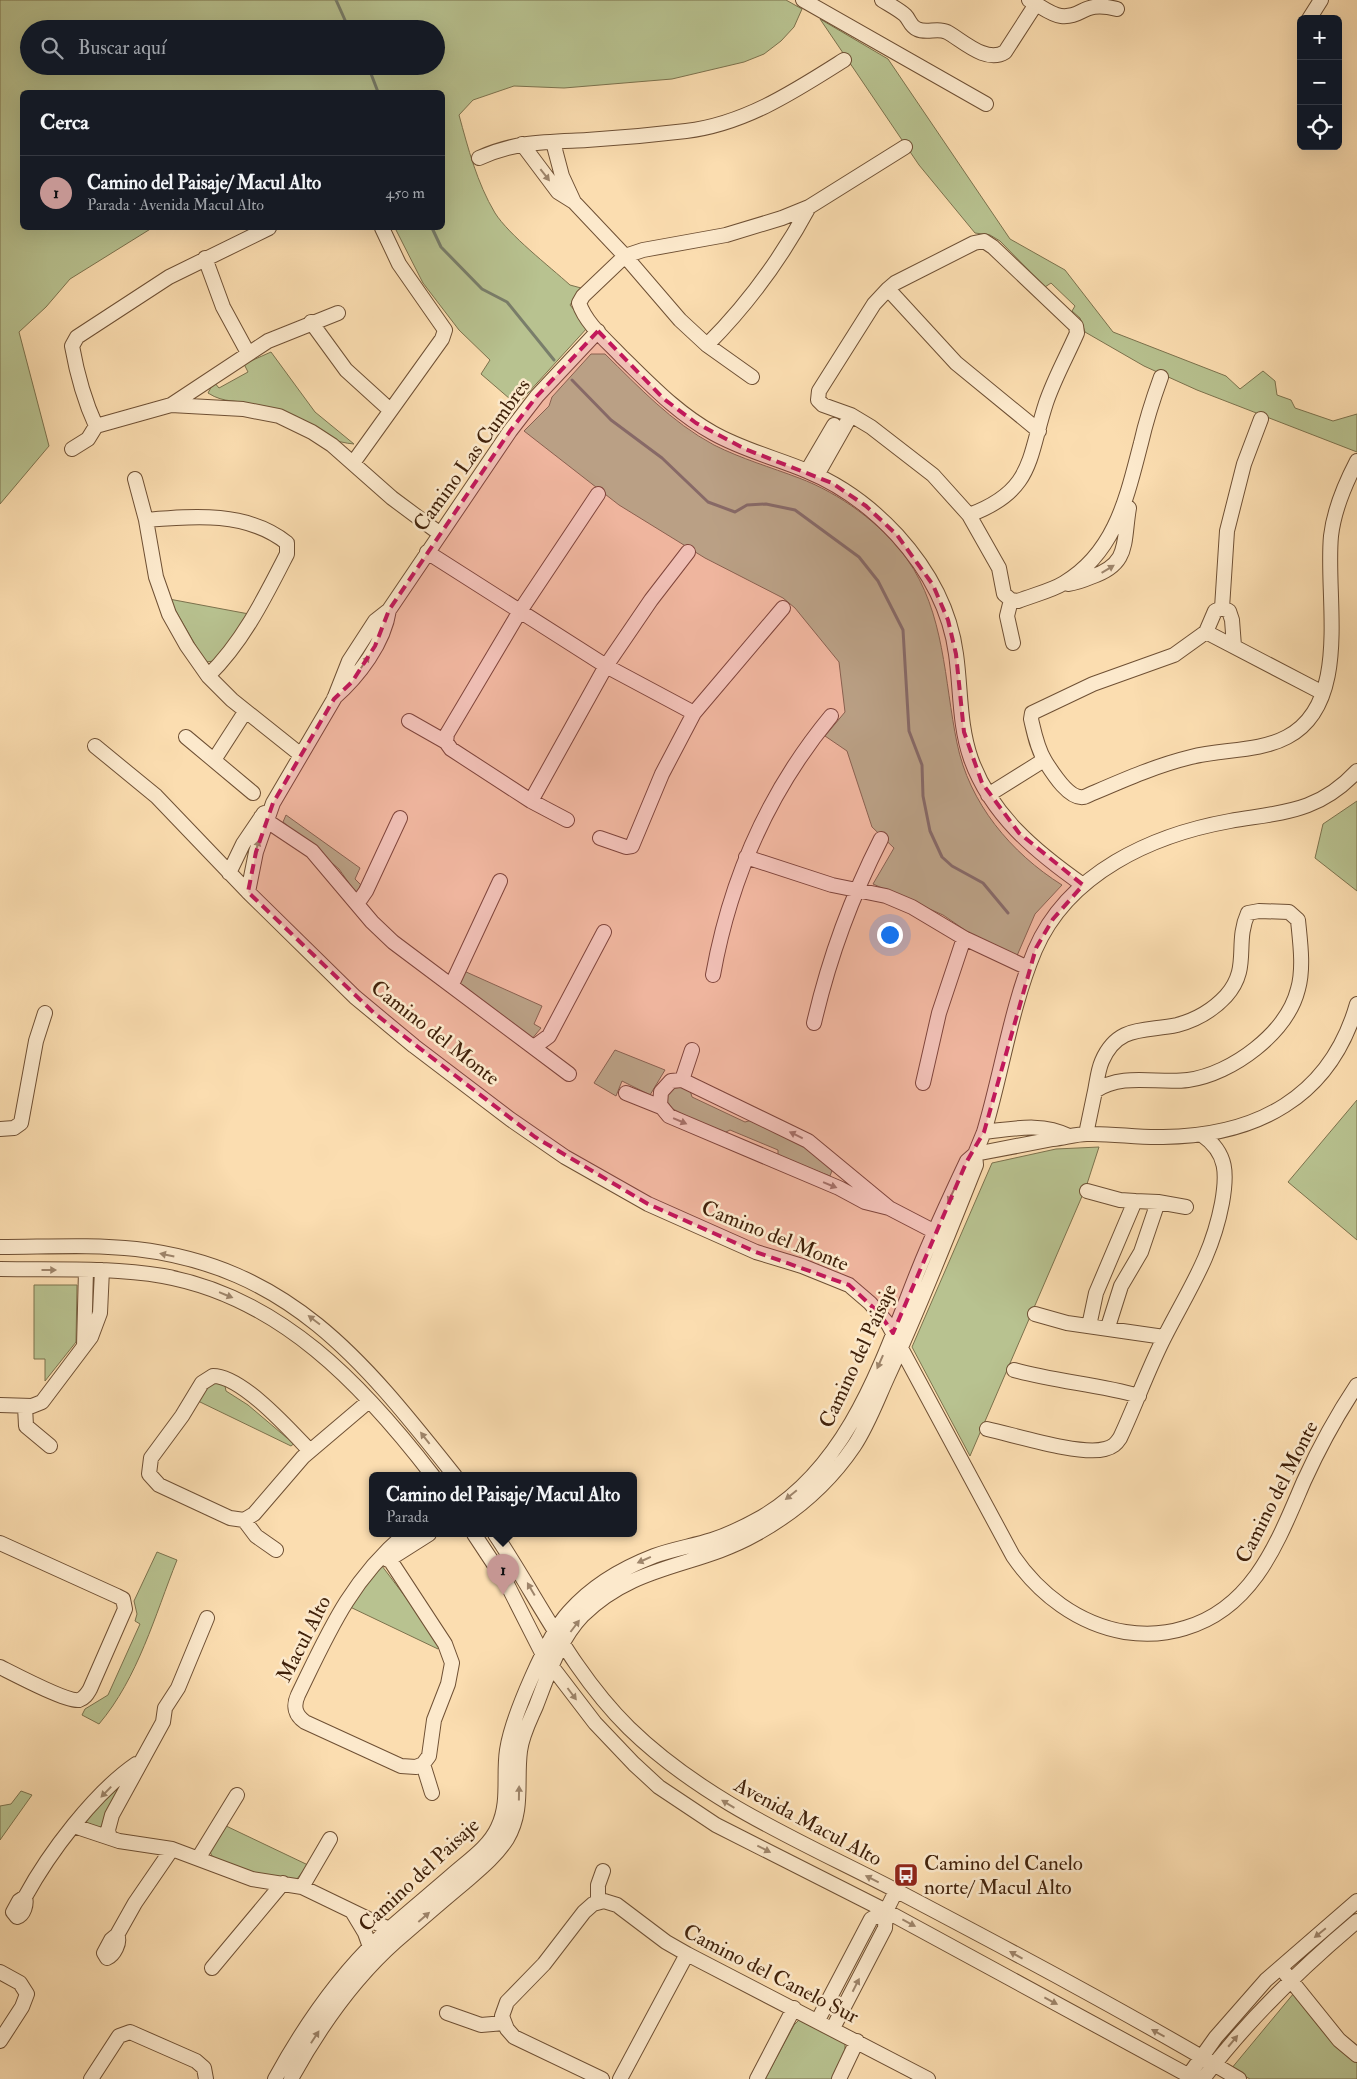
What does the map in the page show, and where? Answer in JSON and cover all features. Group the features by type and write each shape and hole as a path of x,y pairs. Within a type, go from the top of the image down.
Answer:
{"street":[{"path":"803,0 986,104"},
{"path":"882,0 906,16 911,26 919,30 948,32 963,44 993,56 1005,52 1033,2 1062,16 1071,15 1084,6 1103,1 1116,9"},
{"path":"1312,15 1321,0"},
{"path":"479,158 502,148 522,144 687,131 715,125 767,106 844,60"},
{"path":"553,142 562,176 574,202"},
{"path":"522,144 558,192 574,202 625,256 674,314 707,345 752,377"},
{"path":"905,147 809,207 726,235 643,250 625,256 583,296 579,303 582,312 598,332 664,399 696,423 738,446 812,473 850,494 882,520 910,550 935,590 953,636 967,745 976,771 988,795 1019,833 1048,860 1083,885"},
{"path":"707,345 739,311 764,279 784,251 809,207"},
{"path":"96,426 85,400 75,367 72,346 77,338 134,299 205,258 265,230"},
{"path":"353,463 442,339 446,330 399,264 383,230"},
{"path":"969,515 993,504 1018,482 1030,463 1046,402 1077,333 1076,326 993,247 984,241 974,243 895,283 888,289 874,304 819,391 818,400 823,405 846,413 913,458 933,475 969,515 998,568 1004,594 1011,600 1018,601 1063,584 1077,582 1108,572 1118,562 1130,504 1128,492"},
{"path":"205,258 223,307 248,353"},
{"path":"888,289 956,363 1039,430"},
{"path":"171,405 248,353 311,322 338,313"},
{"path":"311,322 346,370 390,410"},
{"name":"Camino Las Cumbres","path":"229,873 243,844 264,818 334,699 352,682 375,646 387,624 389,610 439,533 537,396 598,332"},
{"path":"1063,584 1088,565 1102,549 1116,527 1161,377"},
{"path":"208,380 202,392 203,397 215,406"},
{"path":"72,449 88,439 96,426 171,405 215,406 279,416 312,432 353,463 392,498 439,533"},
{"path":"812,473 846,413"},
{"path":"1222,608 1227,531 1244,464 1261,419"},
{"path":"1234,646 1232,620 1228,611 1222,608 1215,611 1206,632 1174,655 1093,684 1032,714 1031,719 1044,760 1071,794 1077,797 1084,797 1128,778 1192,756 1278,741 1304,725 1315,710 1328,682 1331,535 1338,506 1357,462"},
{"path":"135,479 146,520 151,559 162,596 177,631 208,676 245,712 300,755"},
{"path":"446,742 447,734 520,611 598,494"},
{"path":"146,520 213,516 252,525 287,543 287,554 259,607 232,650 208,676"},
{"path":"428,552 606,666 694,713"},
{"path":"531,801 606,666 651,600 688,552"},
{"path":"1011,600 1006,616 1013,643"},
{"path":"600,838 626,847 632,846 662,774 694,713 783,608"},
{"path":"1206,632 1323,693"},
{"path":"214,760 245,712"},
{"path":"713,975 728,910 746,857 782,786 831,716"},
{"path":"409,721 446,742 451,749 531,801 567,820"},
{"path":"186,738 253,793"},
{"name":"Camino del Monte","path":"95,746 156,796 229,873 320,964 380,1018 535,1137 648,1204 756,1252 821,1273 848,1286 870,1303 893,1333 1013,1556 1028,1577 1050,1598 1076,1614 1102,1627 1132,1633 1162,1633 1192,1626 1219,1613 1242,1594 1265,1564 1318,1452 1357,1385"},
{"path":"988,795 1044,760"},
{"name":"Camino del Paisaje","path":"275,2079 319,2007 370,1947 479,1851 497,1830 505,1809 506,1761 510,1737 543,1655 555,1631 571,1610 585,1597 618,1574 653,1556 730,1533 764,1515 796,1492 823,1465 841,1441 856,1414 893,1333 934,1232 984,1132 1028,968 1044,933 1053,919 1083,885 1123,857 1166,838 1210,825 1274,816 1304,807 1336,789 1357,771"},
{"path":"264,818 312,851 357,904 393,942 452,984 569,1074"},
{"name":"Camino Las Cumbres","path":"248,892 264,818"},
{"path":"357,904 366,890 400,818"},
{"path":"814,1023 836,942 857,889 882,839"},
{"path":"746,857 832,885 886,896 912,907 964,938 1028,968"},
{"path":"452,984 500,881"},
{"path":"1086,1134 1095,1091 1103,1059 1119,1039 1140,1029 1188,1022 1208,1011 1227,995 1240,974 1242,926 1248,913 1289,912 1298,920 1300,976 1298,991 1283,1020 1262,1044 1235,1063 1200,1077 1188,1080 1122,1080 1104,1085 1095,1091"},
{"path":"534,1047 549,1036 604,932"},
{"path":"924,1083 940,1013 964,938"},
{"path":"974,1154 1086,1134 1162,1137 1202,1135 1220,1133 1254,1122 1298,1096 1332,1060 1348,1031 1357,1004"},
{"path":"0,1129 14,1128 21,1123 36,1040 45,1013"},
{"path":"682,1080 692,1050"},
{"path":"661,1108 658,1098 664,1087 671,1081 682,1080 808,1141 889,1208 947,1238"},
{"path":"626,1093 661,1108 672,1118 838,1188 865,1202 889,1208"},
{"path":"984,1132 1033,1127 1052,1129 1070,1136"},
{"path":"987,1429 1083,1450 1104,1449 1114,1446 1120,1438 1164,1337 1208,1255 1220,1214 1226,1180 1225,1168 1220,1153 1202,1135"},
{"name":"Camino del Paisaje","path":"291,2079 326,2020 368,1969 396,1940 483,1866 504,1844 513,1827 518,1810 521,1745 562,1644 589,1610 626,1584 657,1569 712,1554 743,1541 781,1519 813,1492 842,1462 865,1428 901,1349 976,1165 974,1154"},
{"path":"1087,1192 1120,1200 1158,1202 1186,1208"},
{"path":"1089,1326 1096,1294 1135,1201"},
{"path":"1108,1327 1118,1294 1142,1252 1158,1202"},
{"path":"0,1247 137,1249 184,1258 252,1283 307,1315 350,1351 417,1428 452,1472"},
{"path":"0,1268 102,1270 142,1273 182,1280 215,1290 252,1306 282,1323 341,1371 429,1472"},
{"path":"84,1347 86,1270"},
{"path":"0,1405 25,1406 36,1405 42,1402 84,1347 95,1328 101,1308 102,1270"},
{"path":"85,1306 94,1310 101,1308"},
{"path":"1035,1314 1089,1326 1108,1327 1164,1337"},
{"path":"1014,1370 1046,1379 1111,1388 1139,1396"},
{"path":"310,1450 273,1413 240,1387 216,1376 209,1377 202,1382 182,1416 151,1458 149,1474 153,1481 168,1489 230,1518 244,1520 254,1514 310,1450 368,1401"},
{"path":"25,1406 26,1426 50,1446"},
{"path":"244,1520 256,1536 276,1550"},
{"name":"Macul Alto","path":"390,1560 401,1537"},
{"name":"Macul Alto","path":"401,1537 369,1569 336,1616 296,1698 296,1712 305,1722 401,1766 410,1768 423,1764"},
{"path":"369,1569 390,1560 424,1537"},
{"name":"Avenida Macul Alto","path":"476,1537 506,1584 543,1655 594,1723 658,1787 716,1825 886,1911 1190,2078"},
{"name":"Avenida Macul Alto","path":"497,1537 529,1586 562,1644 590,1686 649,1746 692,1780 751,1817 896,1891 1239,2079"},
{"path":"0,1543 118,1596 123,1599 125,1609 90,1689 79,1700 63,1696 0,1667"},
{"path":"390,1560 445,1644 452,1664 448,1684 434,1720 429,1756 423,1764 432,1793"},
{"path":"110,1838 108,1830 110,1820 163,1722 174,1710 178,1688 208,1618"},
{"path":"25,1897 51,1853 74,1826 125,1773 141,1761"},
{"path":"199,1857 237,1795"},
{"path":"74,1826 110,1838 172,1849 199,1857 252,1879 302,1887 390,1929"},
{"path":"302,1887 330,1839"},
{"path":"117,1935 135,1903 172,1849"},
{"path":"602,2079 514,2037 504,2023 502,2012 507,2002 555,1951 584,1912 598,1902 598,1885 604,1871"},
{"path":"212,1968 283,1883"},
{"path":"833,2028 886,1928 886,1911 896,1891"},
{"path":"1190,2078 1201,2057 1232,2018 1280,1967 1357,1901"},
{"name":"Camino del Canelo Sur","path":"598,1902 617,1905 666,1942 687,1954 818,2020 928,2079"},
{"path":"818,2020 870,1919 886,1911"},
{"path":"353,1913 365,1933 370,1947"},
{"path":"1203,2079 1249,2023 1290,1979 1357,1921"},
{"path":"620,2079 687,1954"},
{"path":"1280,1967 1339,2040 1357,2055"},
{"path":"0,1972 20,1983 27,1994 22,2007 0,2041"},
{"path":"757,2079 794,2008"},
{"path":"448,2013 481,2025 504,2023"},
{"path":"91,2079 119,2036 130,2032 196,2061 204,2068 206,2079"},
{"path":"839,2079 857,2041"}],"highlighted area":[{"path":"598,331 664,399 696,423 745,449 832,483 866,506 897,535 933,585 948,620 956,654 964,732 982,783 1019,833 1083,885 1053,919 1036,948 984,1132 967,1161 893,1333 879,1313 849,1285 756,1252 648,1204 535,1137 374,1013 248,892 256,852 273,803 334,699 352,682 375,646 389,610 510,431 537,396"}],"green space":[{"path":"0,0 786,0 802,9 794,27 781,41 764,54 744,62 672,79 564,88 514,86 473,100 459,115 478,178 501,222 570,285 581,288 570,305 588,327 517,405 481,374 490,360 459,330 423,283 396,230 445,230 445,90 20,90 20,230 149,230 70,279 46,307 19,332 49,446 0,504"},
{"path":"820,19 888,59 1010,239 1065,270 1113,332 1226,376 1240,389 1263,371 1275,381 1277,395 1291,400 1295,408 1333,421 1357,414 1357,452 1197,390 1144,366 1085,332 1080,318 1072,311 1075,306 1051,283 1045,287 1000,241 990,235 975,233 919,165"},
{"path":"271,352 315,412 354,444 328,438 268,409 249,403 220,399 208,393 214,382 219,388 248,372 244,364"},
{"path":"591,354 605,354 670,415 698,436 746,459 814,484 844,501 885,533 907,559 920,580 936,624 957,743 971,786 982,806 1010,842 1026,858 1062,885 1035,914 1016,958 987,945 943,915 873,884 894,848 872,827 847,751 825,736 845,712 839,662 795,608 783,598 705,558 619,505 524,431 549,406 552,397"},
{"path":"169,599 249,614 215,661 205,662"},
{"path":"1357,801 1357,891 1315,858 1323,824"},
{"path":"286,815 360,868 355,879 361,885 356,893 339,869 283,822"},
{"path":"464,971 542,1006 534,1024 541,1028 531,1040 459,982"},
{"path":"615,1050 665,1070 650,1095 622,1081 616,1096 594,1083"},
{"path":"682,1087 690,1090 692,1097 745,1122 752,1120 798,1142 833,1168 830,1176 778,1156 778,1150 730,1130 722,1134 673,1109 663,1096 668,1089"},
{"path":"1357,1100 1357,1240 1288,1182"},
{"path":"1099,1147 1086,1187 970,1456 912,1347 992,1163 1056,1149"},
{"path":"34,1285 77,1285 76,1342 45,1381 45,1359 34,1359"},
{"path":"213,1381 225,1386 226,1391 248,1405 287,1438 290,1437 296,1442 291,1446 198,1401 207,1384"},
{"path":"157,1552 177,1560 135,1666 125,1687 99,1724 82,1715 85,1709 108,1695 140,1624 135,1621 137,1614 134,1601"},
{"path":"382,1566 441,1644 438,1649 348,1606 366,1582"},
{"path":"124,1778 101,1829 87,1824 85,1820"},
{"path":"21,1791 32,1795 0,1840 0,1806 11,1804"},
{"path":"224,1825 308,1865 296,1880 265,1877 213,1858 209,1850"},
{"path":"1294,1993 1357,2062 1357,2079 1250,2079 1231,2069"},
{"path":"800,2019 845,2043 845,2052 832,2079 765,2079 794,2025"}],"waterway":[{"path":"336,0 345,20"},
{"path":"371,75 377,90"},
{"path":"433,230 441,247 482,289 507,302 554,360"},
{"path":"572,380 611,420 662,458 708,502 735,512 747,505 766,504 795,510 859,557 878,581 903,630 909,731 922,765 923,796 930,831 942,857 952,866 983,883 1008,913"}],"place":[{"name":"Camino del Paisaje/ Macul Alto","path":"503,1595"},
{"name":"Camino del Canelo norte/ Macul Alto","path":"906,1875"}]}
